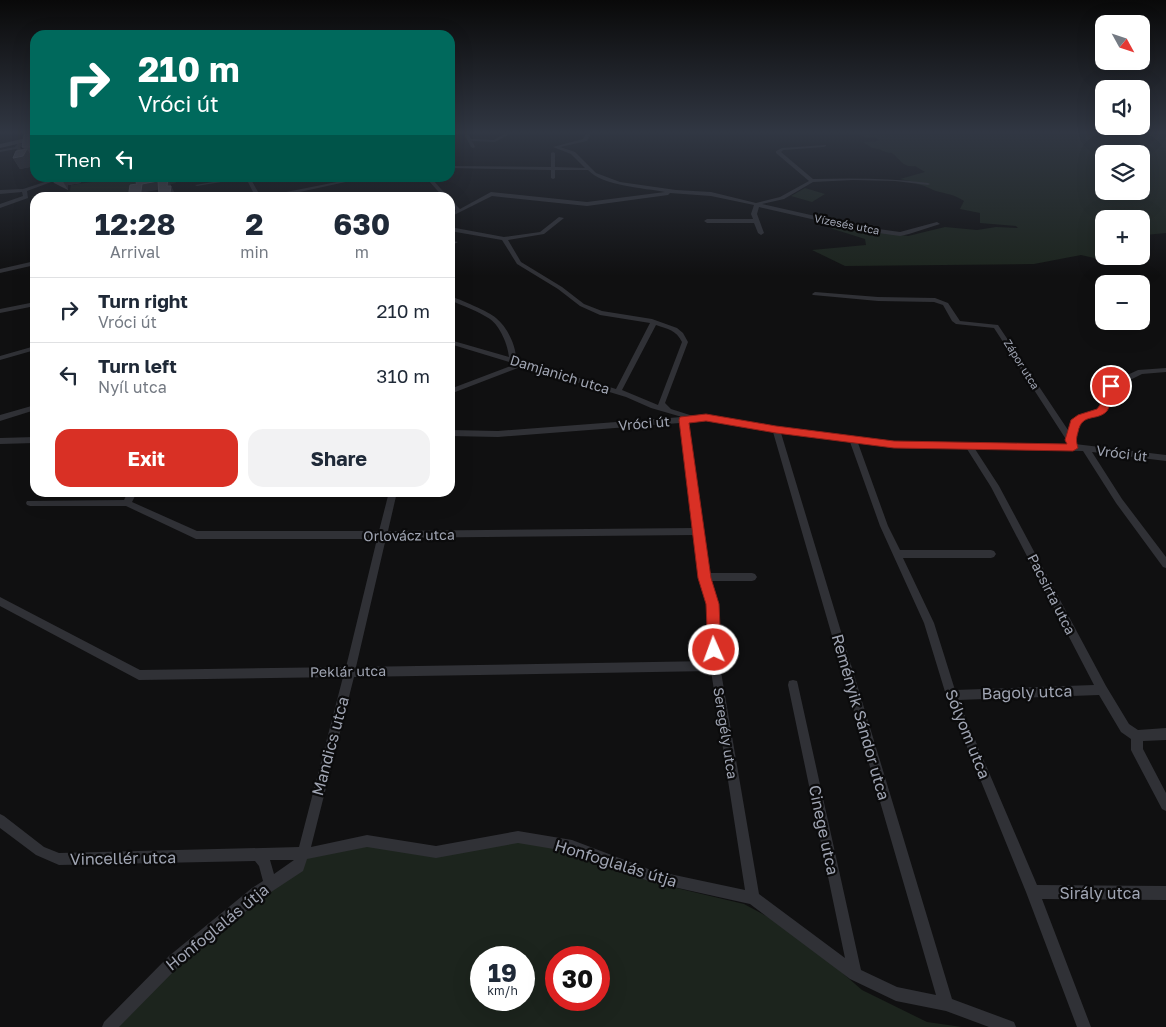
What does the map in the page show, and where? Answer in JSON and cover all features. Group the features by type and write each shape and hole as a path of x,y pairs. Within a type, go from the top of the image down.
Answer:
{"street":[{"name":"Vízesés utca","path":"607,180 676,192 710,194 856,227 900,234 907,234 917,229 938,224"},
{"path":"761,233 754,214 757,204 782,198 812,180"},
{"path":"893,180 928,184"},
{"path":"0,192 24,190 47,182"},
{"path":"197,185 217,182"},
{"path":"291,192 342,182"},
{"path":"433,182 442,192"},
{"path":"0,206 24,198 26,194 24,190"},
{"path":"455,213 493,194 587,204 676,192"},
{"path":"455,207 459,211"},
{"path":"455,230 504,239 542,233 561,218"},
{"path":"707,220 757,221"},
{"path":"504,239 519,263 560,288 582,306 600,313 654,322 678,331 685,342 661,404 668,410 689,419"},
{"path":"0,271 30,264"},
{"name":"Zápor utca","path":"815,294 878,299 934,300 946,304 958,322 996,326 1005,337 1072,444"},
{"path":"455,300 493,318 499,324 513,352 513,359"},
{"path":"0,311 30,305"},
{"path":"618,391 654,322"},
{"name":"Damjanich utca","path":"455,343 618,391 668,410"},
{"path":"0,358 30,349"},
{"path":"455,390 524,363"},
{"path":"1072,444 1075,423 1081,417 1101,411 1105,406 1106,394 1111,386 1141,372 1166,370"},
{"path":"0,418 30,409"},
{"path":"668,410 669,421"},
{"name":"Vróci út","path":"455,432 498,434 706,418 776,430 894,445 970,447 1072,444 1085,448 1166,458"},
{"name":"Seregély utca","path":"689,419 698,531 705,578 712,604 715,666 753,898"},
{"name":"Reményik Sándor utca","path":"776,430 946,1004"},
{"path":"0,442 30,440"},
{"name":"Sólyom utca","path":"853,440 884,526 929,623 951,694 1033,892 1084,1027"},
{"name":"Pacsirta utca","path":"970,447 995,486 1102,690 1125,728 1137,736"},
{"path":"1085,448 1119,501 1166,564"},
{"path":"127,502 130,497"},
{"name":"Mandics utca","path":"303,854 392,497"},
{"name":"Orlovácz utca","path":"30,503 127,502 196,535 382,536 698,531"},
{"path":"897,554 991,554"},
{"path":"705,578 752,577"},
{"name":"Peklár utca","path":"0,601 139,675 350,670 715,666"},
{"name":"Cinege utca","path":"794,685 855,974"},
{"name":"Bagoly utca","path":"951,694 1102,690"},
{"path":"1166,734 1137,736 1136,750 1166,805"},
{"name":"Vincellér utca","path":"0,820 40,851 59,859 303,854"},
{"name":"Honfoglalás útja","path":"108,1027 174,961 270,884 298,866 303,854 322,852 367,840 436,852 518,837 572,846 651,876 753,898 855,974 896,994 946,1004 1009,1027"},
{"path":"258,855 265,863 270,884"},
{"name":"Sirály utca","path":"1033,892 1166,893"}],"shaded area":[{"path":"905,180 1095,180 1095,200 1150,200 1150,180 1166,180 1166,233 1150,235 1150,210 1095,210 1095,258 1081,255 1034,264 845,266 812,250 866,245 865,239 833,229 827,225 830,223 908,236 945,227 977,230 996,227 1018,228 1016,226 980,223 980,213 960,209 964,201 916,184 920,183"},
{"path":"92,182 176,183 137,192 65,192 70,191 71,185"},
{"path":"805,188 825,194 812,202 791,196"},
{"path":"518,837 572,846 669,881 668,886 744,904 794,931 862,990 927,1022 962,1027 109,1027 303,854 367,841 436,851"}],"building":[{"path":"136,182 153,182 142,184 141,192 129,192 130,185 137,184"},
{"path":"158,182 168,182 167,186 171,186 170,192 159,192"}],"route":[{"path":"714,650 712,604 705,578 684,420 706,418 776,430 894,445 1073,448 1071,433 1075,423 1081,417 1101,411 1105,406 1106,394 1111,386"}]}
